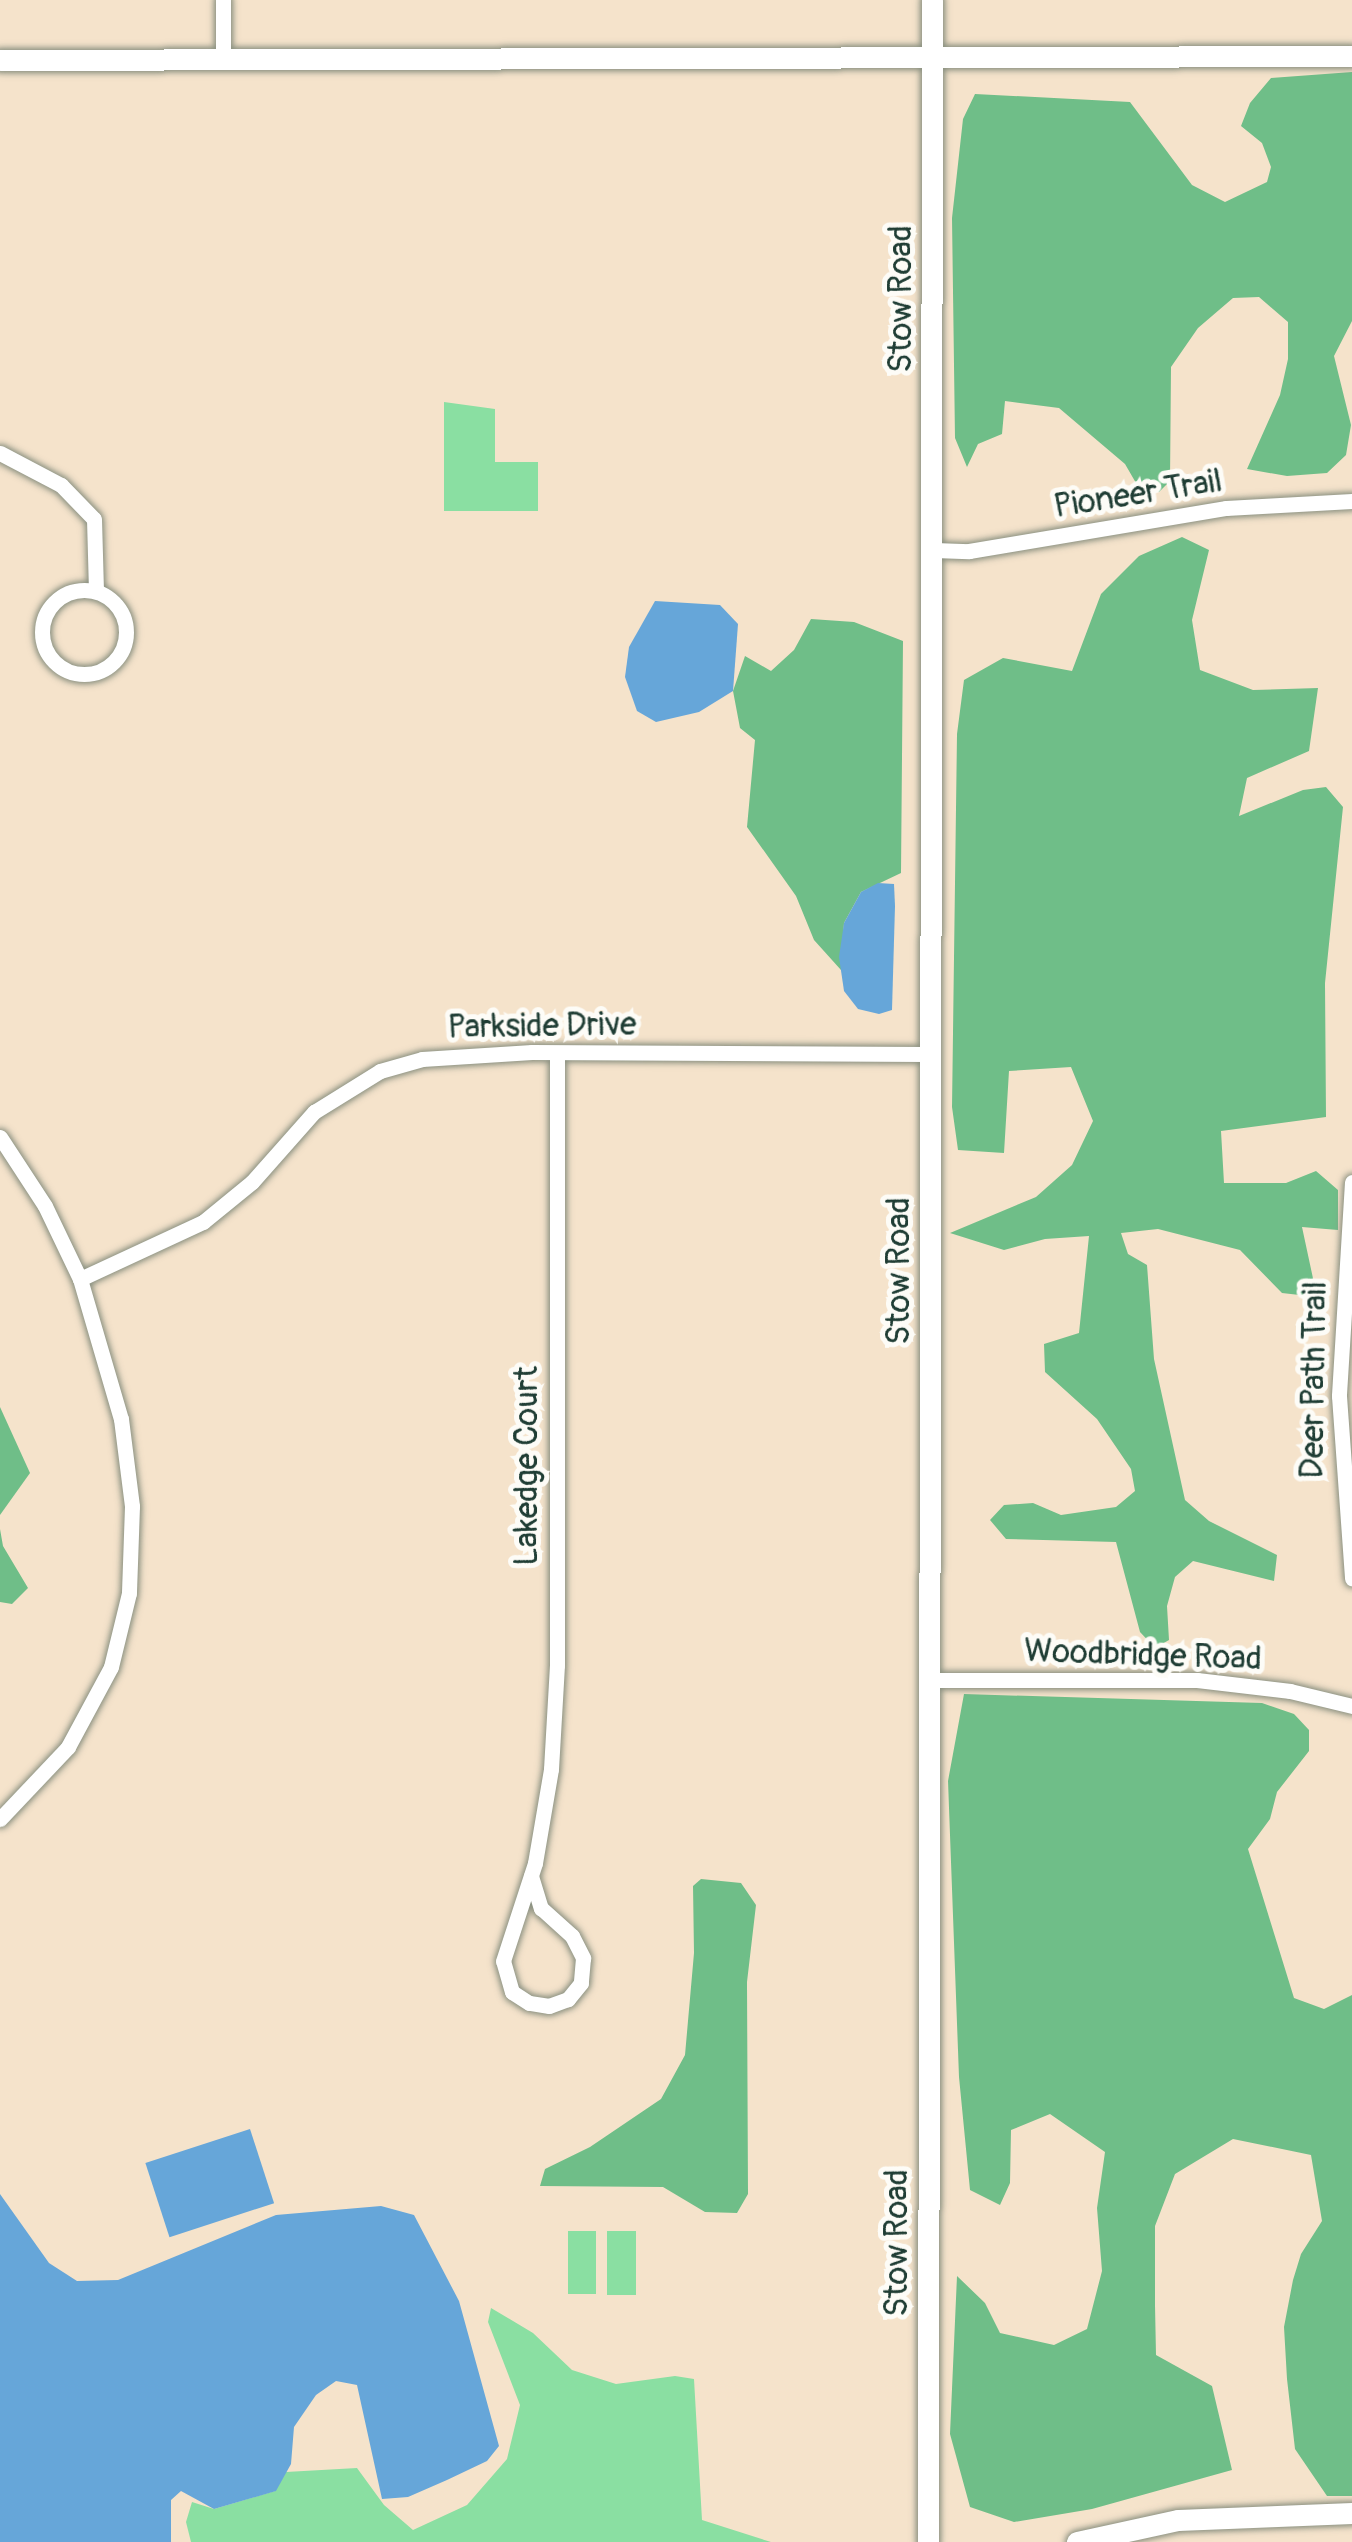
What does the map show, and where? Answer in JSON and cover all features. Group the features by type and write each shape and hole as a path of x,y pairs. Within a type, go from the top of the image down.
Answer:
{"street":[{"path":"223,0 223,58"},
{"name":"Stow Road","path":"928,2542 932,0"},
{"path":"0,60 1352,56"},
{"path":"0,453 62,485 94,519 96,592"},
{"name":"Pioneer Trail","path":"934,550 969,551 1226,508 1352,502"},
{"path":"70,592 96,592 120,609 127,637 114,663 87,675 72,673 49,657 43,619 70,592"},
{"name":"Parkside Drive","path":"80,1279 202,1222 252,1182 314,1112 380,1071 464,1053 933,1054"},
{"name":"Lakedge Court","path":"531,1876 541,1908 572,1936 583,1958 581,1983 568,1999 549,2006 520,1998 503,1974 506,1948 531,1876 551,1769 557,1665 557,1053"},
{"path":"0,1137 45,1206 80,1279 121,1419 131,1506 129,1593 111,1667 88,1716 46,1774 0,1819"},
{"name":"Deer Path Trail","path":"1352,1182 1339,1396 1352,1579"},
{"name":"Woodbridge Road","path":"930,1681 1197,1681 1290,1691 1352,1706"},
{"path":"929,2486 943,2542"},
{"path":"1077,2542 1178,2521 1352,2513"}],"green space":[{"path":"1352,72 1352,321 1334,356 1351,425 1346,455 1327,473 1287,476 1247,469 1280,395 1288,359 1288,322 1259,297 1233,298 1198,328 1171,367 1170,481 1159,492 1136,483 1125,464 1059,408 1005,401 1002,434 978,444 967,467 955,438 952,218 963,119 975,94 1130,102 1192,185 1225,202 1267,182 1271,167 1262,143 1241,126 1250,103 1271,78"},
{"path":"444,402 495,409 495,462 538,462 538,511 444,511"},
{"path":"1182,537 1209,550 1192,620 1200,670 1253,690 1318,688 1309,751 1247,778 1239,816 1303,790 1326,787 1343,807 1325,983 1326,1117 1221,1131 1224,1183 1286,1183 1316,1171 1338,1190 1338,1230 1302,1227 1317,1297 1282,1293 1240,1250 1158,1229 1121,1233 1128,1254 1147,1265 1154,1359 1185,1500 1209,1521 1277,1555 1274,1581 1193,1561 1175,1577 1167,1606 1169,1640 1155,1648 1140,1632 1116,1542 1006,1539 990,1520 1004,1505 1033,1503 1061,1515 1116,1507 1135,1491 1131,1469 1097,1419 1045,1372 1044,1344 1079,1333 1089,1236 1045,1239 1004,1250 950,1233 1036,1197 1072,1165 1093,1121 1071,1067 1009,1071 1004,1153 958,1150 952,1107 957,734 964,680 1003,658 1072,671 1101,594 1139,556"},
{"path":"811,619 854,622 903,641 901,873 861,892 844,923 841,970 814,940 796,896 747,827 755,740 740,728 733,691 745,656 771,671 794,650"},
{"path":"0,1407 30,1473 0,1515"},
{"path":"0,1529 3,1546 28,1588 12,1604 0,1602"},
{"path":"964,1694 1262,1703 1294,1714 1309,1730 1309,1751 1277,1792 1270,1819 1248,1849 1294,1998 1324,2009 1352,1995 1352,2496 1327,2496 1295,2449 1284,2327 1301,2254 1322,2221 1311,2155 1233,2139 1175,2174 1155,2226 1156,2355 1212,2386 1232,2470 1092,2509 1014,2522 970,2507 950,2434 957,2276 985,2303 1000,2333 1054,2345 1087,2329 1102,2271 1097,2208 1105,2152 1050,2114 1011,2130 1010,2183 1000,2205 970,2190 959,2077 948,1781"},
{"path":"701,1879 741,1883 756,1905 747,1982 748,2194 737,2213 705,2212 663,2187 540,2186 545,2169 590,2147 661,2099 685,2055 694,1953 693,1886"},
{"path":"568,2231 596,2231 596,2294 568,2294"},
{"path":"607,2231 636,2231 636,2295 607,2295"},
{"path":"491,2308 533,2333 572,2370 616,2384 675,2376 694,2379 702,2520 771,2542 191,2542 186,2522 192,2502 214,2509 275,2491 286,2472 357,2468 384,2505 413,2530 467,2505 507,2459 520,2405 488,2322"}],"water":[{"path":"655,601 720,605 738,624 733,691 699,712 656,722 637,711 625,677 629,647"},
{"path":"878,883 894,884 895,906 892,1010 879,1014 858,1009 844,991 839,957 844,923 861,892"},
{"path":"250,2129 274,2203 169,2237 145,2163"},
{"path":"0,2194 49,2263 77,2281 118,2280 276,2215 381,2206 414,2215 459,2301 499,2446 487,2461 447,2480 408,2497 382,2499 357,2385 336,2381 316,2395 294,2427 291,2464 276,2491 214,2509 181,2491 171,2500 171,2542 0,2542"}]}
